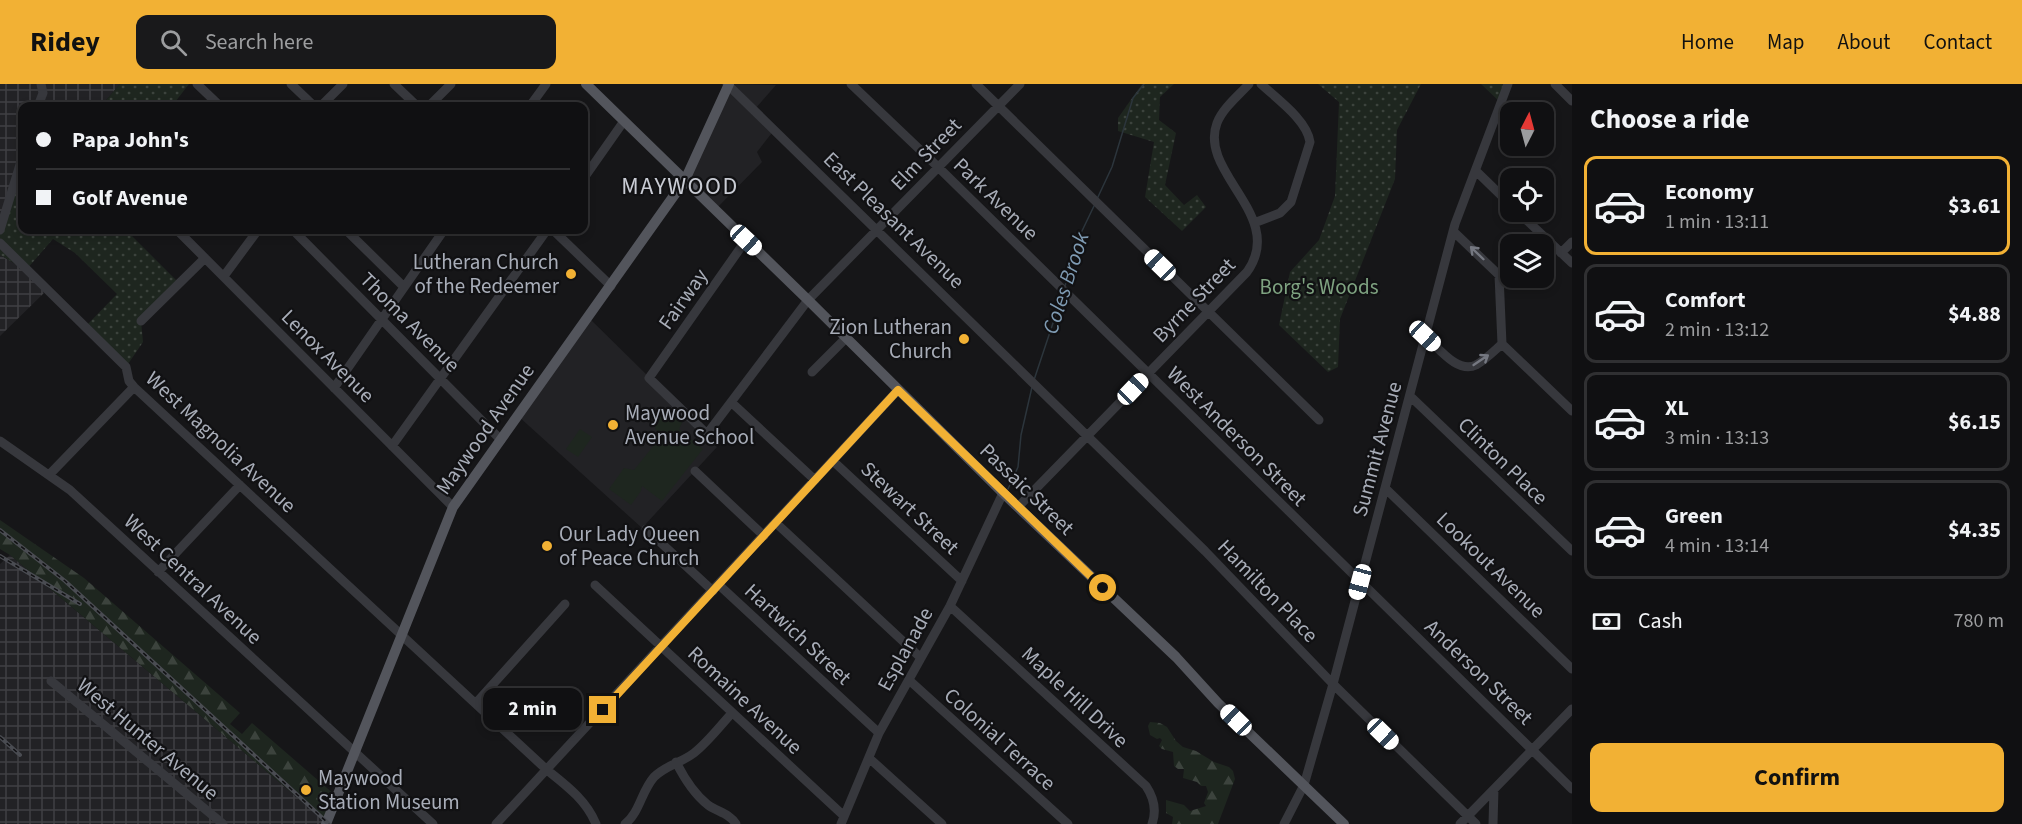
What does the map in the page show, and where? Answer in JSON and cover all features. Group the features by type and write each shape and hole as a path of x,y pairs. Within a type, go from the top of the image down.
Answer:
{"main road":[{"name":"Passaic Street","path":"586,84 1344,824"},
{"name":"Maywood Avenue","path":"326,824 453,507 685,180 729,84"}],"street":[{"path":"40,102 43,93 41,84"},
{"path":"197,84 216,102"},
{"path":"291,84 310,102"},
{"path":"325,102 343,84"},
{"path":"394,84 413,102"},
{"path":"433,102 451,84"},
{"path":"533,102 546,84"},
{"name":"East Pleasant Avenue","path":"729,84 1034,383"},
{"name":"Park Avenue","path":"851,84 1064,291"},
{"path":"976,84 1318,420"},
{"name":"Elm Street","path":"707,435 808,300 1020,84"},
{"name":"Byrne Street","path":"1018,507 1252,265 1258,249 1254,223 1218,155 1214,138 1221,115 1249,84"},
{"path":"1254,223 1280,213 1291,202 1310,142 1303,124 1261,84"},
{"name":"Summit Avenue","path":"1284,824 1304,785 1333,684 1453,231 1508,84"},
{"path":"1555,84 1572,101"},
{"path":"588,172 624,121"},
{"path":"0,230 18,171"},
{"path":"1476,171 1500,194"},
{"path":"1528,222 1572,263"},
{"path":"1453,231 1499,275 1502,344 1572,411"},
{"name":"Lenox Avenue","path":"181,234 453,507"},
{"path":"224,276 255,234"},
{"name":"Thoma Avenue","path":"297,234 501,440"},
{"path":"350,234 404,287"},
{"path":"334,388 440,234"},
{"path":"392,446 544,234"},
{"path":"557,234 611,286"},
{"name":"Fairway","path":"707,435 650,378 746,240"},
{"path":"1561,253 1572,242"},
{"name":"West Magnolia Avenue","path":"0,243 126,367 129,381 134,387 583,802 596,824"},
{"path":"141,321 205,258"},
{"name":"West Anderson Street","path":"1064,291 1360,582"},
{"path":"1425,336 1454,363 1467,367 1478,364 1502,344"},
{"path":"812,372 846,338"},
{"name":"Hamilton Place","path":"1034,383 1205,551 1333,684 1476,824"},
{"path":"49,475 134,387"},
{"path":"496,824 898,390"},
{"name":"Clinton Place","path":"1410,396 1572,551"},
{"path":"731,402 815,480"},
{"name":"West Central Avenue","path":"0,441 70,490 433,824"},
{"name":"Stewart Street","path":"833,461 962,582"},
{"path":"695,471 764,536"},
{"path":"158,572 240,485"},
{"name":"Lookout Avenue","path":"1385,488 1572,669"},
{"name":"Esplanade","path":"842,820 879,733 950,606 1003,493"},
{"path":"776,523 921,658"},
{"name":"Hartwich Street","path":"646,529 879,733"},
{"name":"Anderson Street","path":"1360,582 1572,789"},
{"name":"Romaine Avenue","path":"595,585 732,712 842,820"},
{"path":"476,703 565,604"},
{"name":"Maple Hill Drive","path":"950,606 1146,786 1155,806 1152,824"},
{"name":"Colonial Terrace","path":"909,680 1068,824"},
{"name":"West Hunter Avenue","path":"51,681 223,824"},
{"path":"1460,824 1572,709"},
{"path":"625,824 636,811 652,780 666,767 695,752 732,712"},
{"path":"869,758 942,824"},
{"path":"676,762 702,799 710,806 727,814 736,824"},
{"path":"1493,824 1494,789"}],"shaded area":[{"path":"0,84 120,84 104,102 18,102 18,171 0,230"},
{"path":"729,84 776,85 755,109 775,129 757,152 762,162 715,210 685,180"},
{"path":"0,255 26,270 47,290 0,336"},
{"name":"Maywood Avenue School","path":"589,318 707,434 717,447 642,528 518,416"},
{"path":"10,555 324,820 323,824 0,824 0,564"}],"green space":[{"path":"120,84 189,84 175,102 104,102"},
{"path":"1142,84 1174,84 1160,97 1159,120 1176,133 1165,185 1184,205 1197,195 1206,207 1182,231 1145,197 1154,142 1118,131 1118,118"},
{"name":"Borg's Woods","path":"1318,84 1421,84 1397,130 1395,179 1340,319 1338,367 1328,372 1279,325 1290,272 1319,240 1335,196 1339,102"},
{"path":"1481,84 1504,84 1502,102"},
{"path":"18,171 18,234 130,234 179,283 141,321 143,342 126,367 85,327 117,294 75,253 53,239 26,270 0,255 0,230"},
{"path":"664,409 683,421 679,429 703,449 662,501 642,486 631,505 609,489 624,468 634,470 663,434 656,430 654,425"},
{"path":"580,429 592,437 578,457 566,449"},
{"path":"0,520 84,578 240,713 230,724 242,734 252,723 335,795 324,820 10,555 0,549"},
{"path":"1150,722 1160,723 1167,727 1183,747 1196,751 1233,771 1235,779 1218,824 1172,824 1173,817 1166,813 1166,800 1184,805 1190,811 1206,806 1204,803 1208,792 1206,786 1183,778 1184,769 1174,766 1173,752 1162,749 1159,746 1162,740 1150,735 1148,726"}],"waterway":[{"name":"Coles Brook","path":"1097,199 1112,167 1133,98 1144,84"},
{"name":"Coles Brook","path":"1065,286 1081,233 1094,206"},
{"name":"Coles Brook","path":"1034,380 1063,293"},
{"name":"Coles Brook","path":"1008,489 1018,467 1021,435 1032,387"}],"railway":[{"path":"0,530 65,581 329,824"},
{"path":"0,556 80,604"},
{"path":"0,737 20,755"}],"place":[{"name":"Lutheran Church of the Redeemer","path":"571,274"},
{"name":"Zion Lutheran Church","path":"964,339"},
{"name":"Maywood Avenue School","path":"613,425"},
{"name":"Our Lady Queen of Peace Church","path":"547,546"},
{"name":"Maywood Station Museum","path":"306,790"}],"district":[{"name":"MAYWOOD","path":"680,186"}],"route":[{"path":"603,710 898,390 1103,588"}]}
